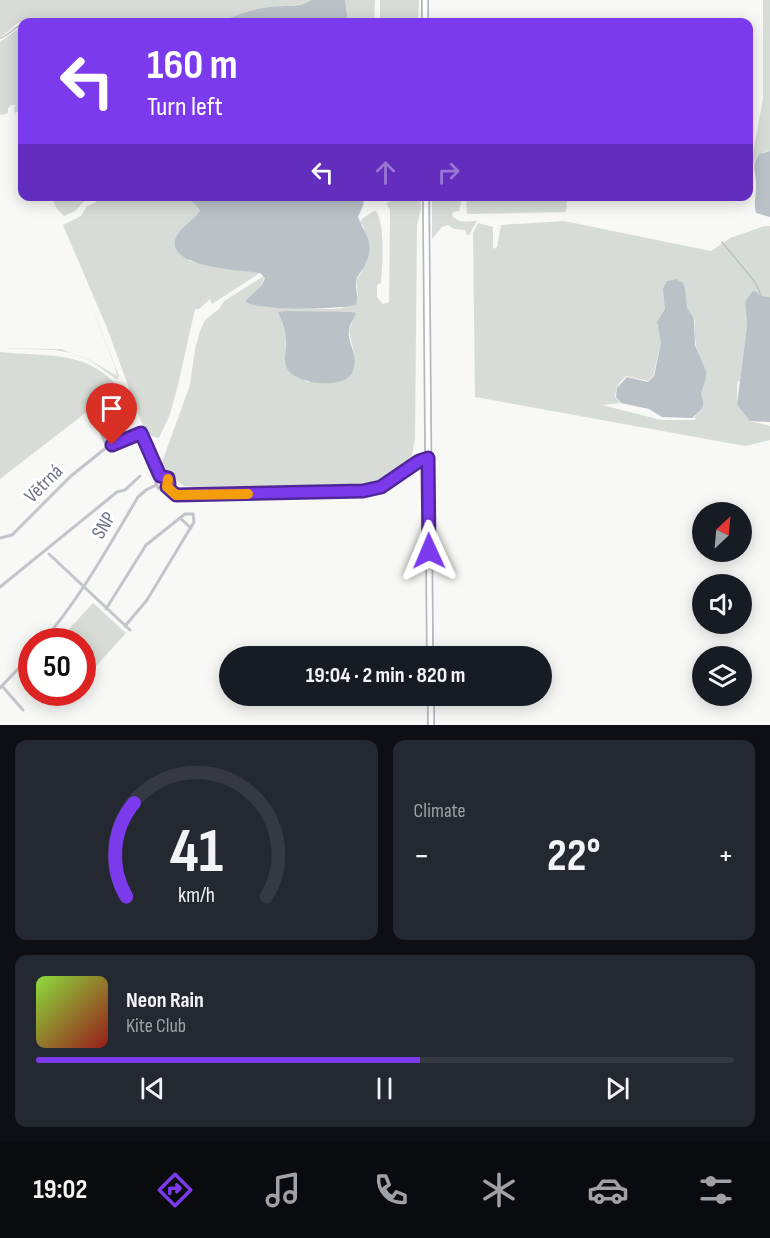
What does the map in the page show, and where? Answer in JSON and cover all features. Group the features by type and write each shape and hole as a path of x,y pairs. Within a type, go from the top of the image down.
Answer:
{"main road":[{"path":"425,0 425,18"},
{"path":"426,201 430,646"},
{"path":"431,706 431,725"}],"street":[{"path":"99,428 106,447"},
{"name":"Větrná","path":"0,538 12,535 71,476 106,447 141,433 160,476"},
{"path":"167,487 176,495 363,491 381,487 419,461 428,458"},
{"path":"0,587 140,476"},
{"path":"160,476 168,478 167,487 160,489 156,485 156,480 160,476"},
{"name":"SNP","path":"54,628 83,588 138,497 156,485"},
{"path":"106,609 146,545 187,513 193,514 195,520 147,600 126,626"},
{"path":"180,518 190,528"},
{"path":"49,554 130,630"},
{"path":"18,669 1,687 22,710"}],"shaded area":[{"path":"0,0 312,0 309,3 268,7 231,18 18,18 18,23 0,37"},
{"path":"312,0 345,0 347,18 229,18 256,9 307,3"},
{"path":"345,0 375,0 374,18 347,18"},
{"path":"380,0 419,0 418,18 380,18"},
{"path":"763,0 770,0 770,151 760,155 753,164 763,99"},
{"path":"18,29 18,111 15,113 16,105 12,105 8,108 8,113 2,115 0,114 0,42"},
{"path":"770,151 770,217 756,213 754,168 760,154"},
{"path":"53,201 84,201 75,211 64,216"},
{"path":"96,201 190,201 200,211 189,261 260,273 212,304 210,299 199,309 195,309 170,414 159,438 151,436 144,429 107,328 63,225 81,216 87,206"},
{"path":"190,201 364,201 358,217 370,249 369,256 356,281 356,305 333,308 280,308 265,307 245,301 262,285 265,278 260,273 208,266 183,257 176,249 177,236 200,211"},
{"path":"391,201 420,201 417,225 415,440 412,455 403,466 371,484 195,487 184,486 163,470 162,462 190,385 195,349 205,320 219,309 224,301 264,276 262,285 245,301 262,307 342,308 358,296 356,281 367,262 364,227 360,222 375,210 381,224 382,245 381,283 377,285 377,297 383,304 389,302 390,210 386,203","holes":["278,312 353,320 349,331 354,354 353,370 338,382 306,382 285,360 286,335"]},
{"path":"432,201 461,201 459,211 453,212 452,216 461,221 477,221 469,235 465,230 454,229 448,225 442,227 432,239"},
{"path":"466,201 567,201 566,212 467,214"},
{"path":"564,221 711,251 730,238 770,226 770,297 761,296 745,302 747,325 740,381 737,384 737,405 750,421 770,426 770,440 745,446 475,397 473,233 478,223 493,227 493,249 497,247 501,225","holes":["676,279 689,314 695,319 696,345 705,369 701,394 704,405 693,418 696,418 695,420 661,420 602,405 620,403 615,397 616,391 620,382 627,376 648,381 653,376 661,343 657,325 665,309 667,281"]},
{"path":"676,279 685,287 687,308 694,319 695,345 706,371 701,394 703,405 692,418 662,417 649,409 621,403 616,397 617,388 627,377 648,382 654,376 661,343 657,322 665,309 663,289 667,281"},
{"path":"84,286 118,378 116,379 91,361 71,353 55,350 0,348 61,349 90,360 117,376"},
{"path":"755,291 761,296 770,297 770,422 750,421 737,405 747,325 745,302"},
{"path":"278,312 356,313 349,328 355,360 349,377 332,383 311,382 293,375 288,370 285,359 286,336"},
{"path":"0,352 47,355 77,360 105,374 117,386 0,479"},
{"path":"93,603 126,633 96,666 96,628 70,628"}],"waterway":[{"path":"0,38 18,27"},
{"path":"722,242 755,282 762,297"}],"slow traffic":[{"path":"168,479 167,487 176,495 248,494"}],"route":[{"path":"112,445 141,433 160,476 168,478 167,487 176,495 363,491 381,487 419,461 428,458 429,551"}]}
